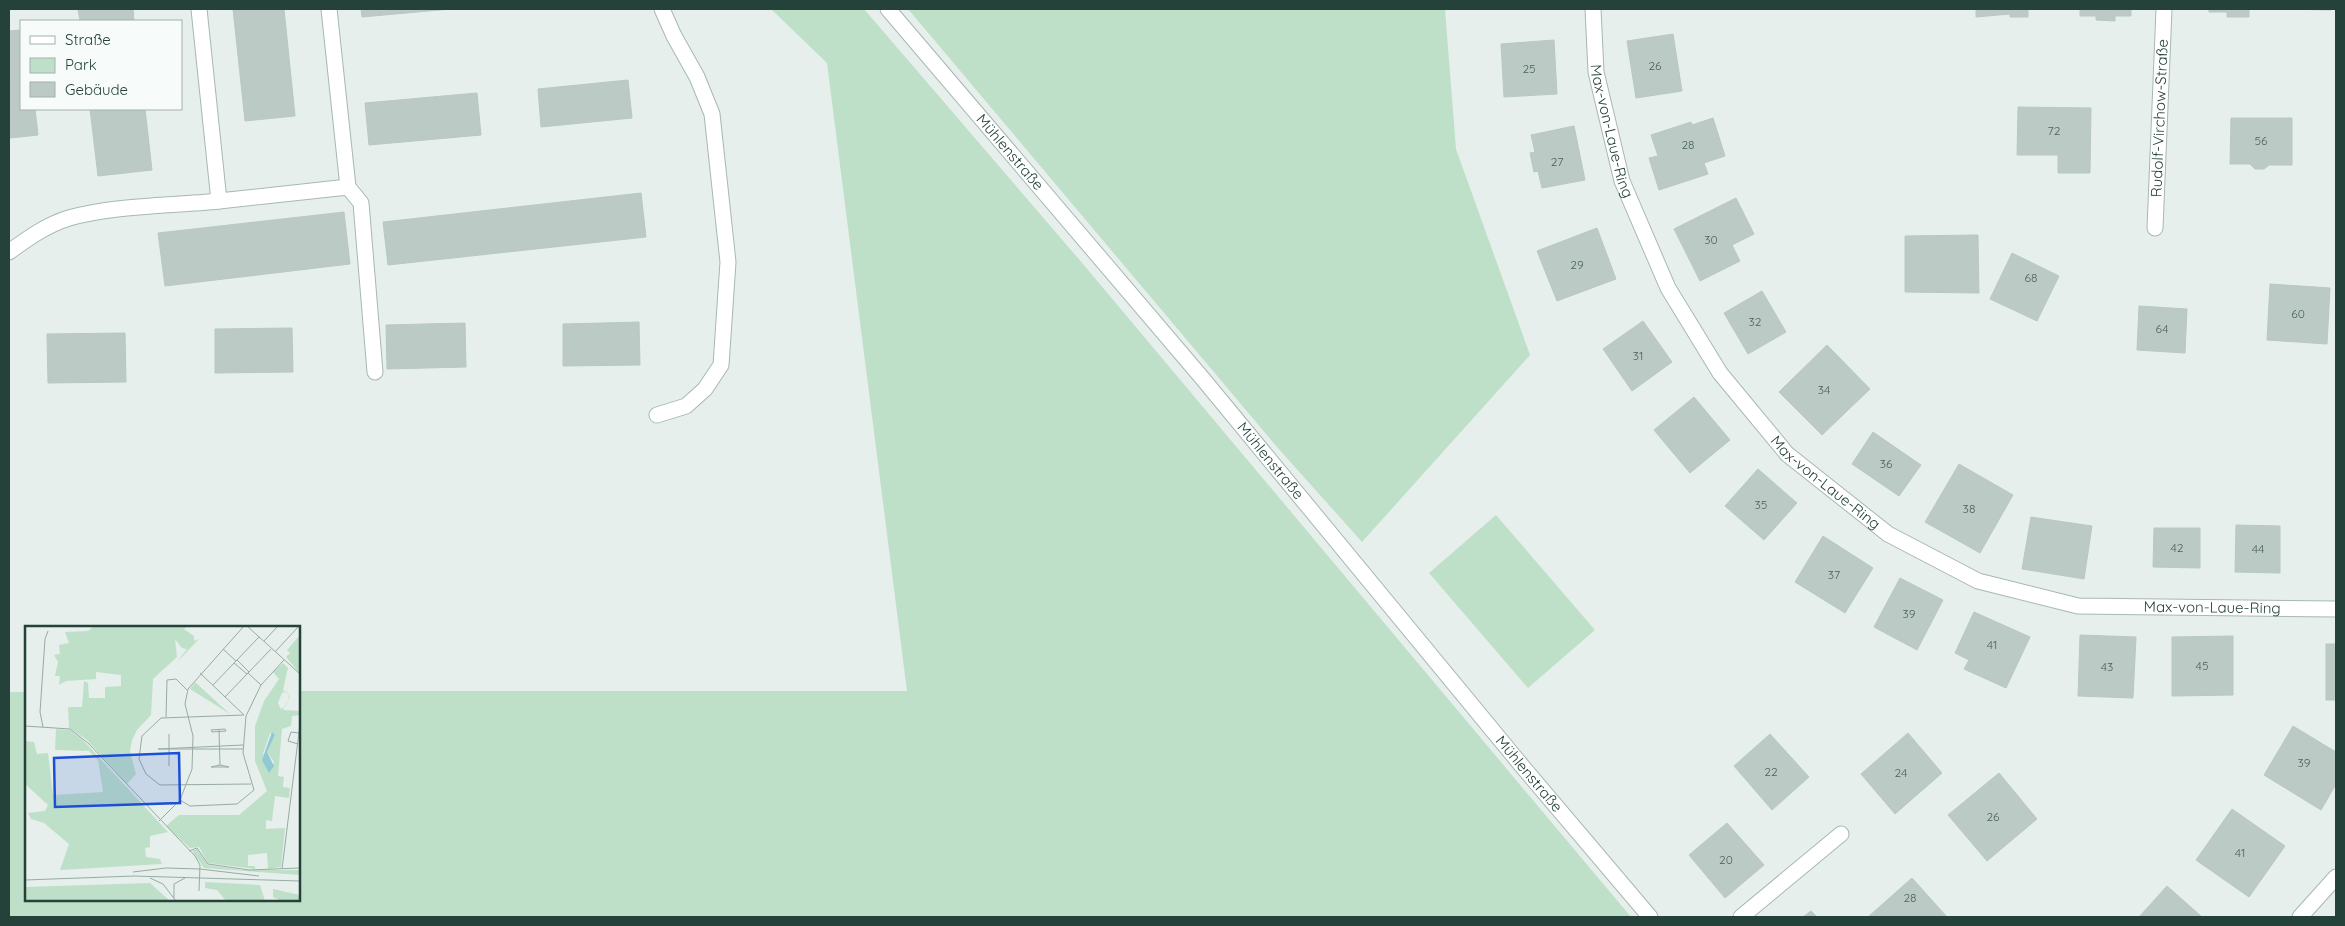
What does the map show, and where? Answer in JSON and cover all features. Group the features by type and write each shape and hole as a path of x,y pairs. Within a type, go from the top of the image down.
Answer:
{"street":[{"path":"199,9 219,201"},
{"path":"328,9 348,188 361,203 375,372"},
{"path":"657,415 686,406 705,389 721,365 728,262 712,114 697,77 674,36 662,9"},
{"name":"Mühlenstraße","path":"888,9 1203,379 1650,917"},
{"name":"Max-von-Laue-Ring","path":"1592,9 1596,72 1626,190 1668,288 1720,373 1788,454 1888,534 1978,581 2078,606 2336,609"},
{"name":"Rudolf-Virchow-Straße","path":"2155,228 2164,9"},
{"path":"9,252 34,234 68,218 109,211 348,188"},
{"path":"1741,917 1841,834"},
{"path":"2300,917 2336,877"}],"green space":[{"path":"771,9 864,9 1083,264 1631,917 9,917 9,692 25,692 25,901 300,901 300,691 907,691 827,63"},
{"path":"908,9 1445,9 1456,149 1530,355 1362,542 1277,447"},
{"path":"1496,515 1595,630 1528,688 1429,573"}],"building":[{"path":"78,9 133,9 134,20 80,20"},
{"path":"233,9 284,9 295,116 245,121"},
{"path":"361,9 451,9 362,17"},
{"path":"1976,9 2028,9 2028,17 2010,17 2010,14 1976,17"},
{"path":"2080,9 2131,9 2131,16 2115,16 2115,21 2096,20 2096,16 2080,16"},
{"path":"2209,9 2249,9 2249,17 2227,17 2227,12 2209,12"},
{"path":"2281,9 2331,9 2331,10"},
{"path":"20,30 20,110 35,110 38,135 10,138 9,31"},
{"path":"1673,34 1682,91 1636,98 1627,41"},
{"path":"1554,40 1557,94 1504,97 1501,44"},
{"path":"628,80 632,118 541,127 538,89"},
{"path":"477,93 481,135 369,145 365,103"},
{"path":"2018,107 2091,108 2090,173 2058,173 2058,155 2017,155"},
{"path":"90,110 145,110 152,170 98,176"},
{"path":"1713,118 1725,156 1704,163 1708,174 1659,190 1649,158 1658,156 1651,135 1691,122 1692,125"},
{"path":"2231,118 2292,118 2292,165 2269,165 2264,169 2255,169 2250,164 2230,164"},
{"path":"1574,126 1585,180 1542,188 1538,171 1534,172 1530,153 1535,152 1531,135"},
{"path":"641,193 646,237 388,265 383,222"},
{"path":"1736,198 1754,234 1732,245 1740,261 1700,281 1674,229"},
{"path":"344,212 350,264 165,286 158,233"},
{"path":"1597,228 1616,279 1557,301 1537,251"},
{"path":"1978,235 1979,293 1905,292 1905,236"},
{"path":"2012,253 2059,276 2037,321 1990,299"},
{"path":"2270,284 2330,288 2327,344 2267,340"},
{"path":"1762,291 1786,332 1748,354 1724,313"},
{"path":"2139,306 2187,309 2185,353 2137,350"},
{"path":"1643,321 1672,362 1632,391 1603,349"},
{"path":"639,322 640,365 563,366 563,324"},
{"path":"465,323 466,367 387,369 386,325"},
{"path":"292,328 293,372 215,373 215,329"},
{"path":"125,333 126,382 48,383 47,334"},
{"path":"1827,345 1870,389 1822,435 1779,392"},
{"path":"1694,397 1730,440 1690,473 1654,430"},
{"path":"1873,432 1921,465 1899,496 1852,464"},
{"path":"1959,464 2013,495 1980,553 1925,522"},
{"path":"1758,469 1797,503 1764,540 1725,506"},
{"path":"2031,517 2092,526 2084,579 2022,569"},
{"path":"2236,525 2280,526 2280,573 2235,572"},
{"path":"2154,528 2200,528 2200,568 2153,567"},
{"path":"1823,536 1873,568 1845,613 1795,582"},
{"path":"1900,578 1943,600 1917,650 1874,627"},
{"path":"1974,612 2030,637 2006,688 1964,669 1969,660 1955,653"},
{"path":"2080,635 2136,637 2133,698 2078,696"},
{"path":"2233,636 2233,695 2172,696 2172,637"},
{"path":"2326,644 2336,644 2336,700 2326,700"},
{"path":"2293,726 2336,752 2336,784 2321,810 2264,775"},
{"path":"1908,733 1942,773 1895,814 1861,774"},
{"path":"1770,734 1809,777 1772,810 1734,766"},
{"path":"1999,773 2037,819 1987,861 1948,815"},
{"path":"2232,809 2285,846 2249,897 2196,860"},
{"path":"1727,823 1764,865 1725,898 1689,855"},
{"path":"1912,878 1947,917 1868,917"},
{"path":"2167,886 2202,917 2139,917"},
{"path":"1811,911 1817,917 1803,917"}]}
